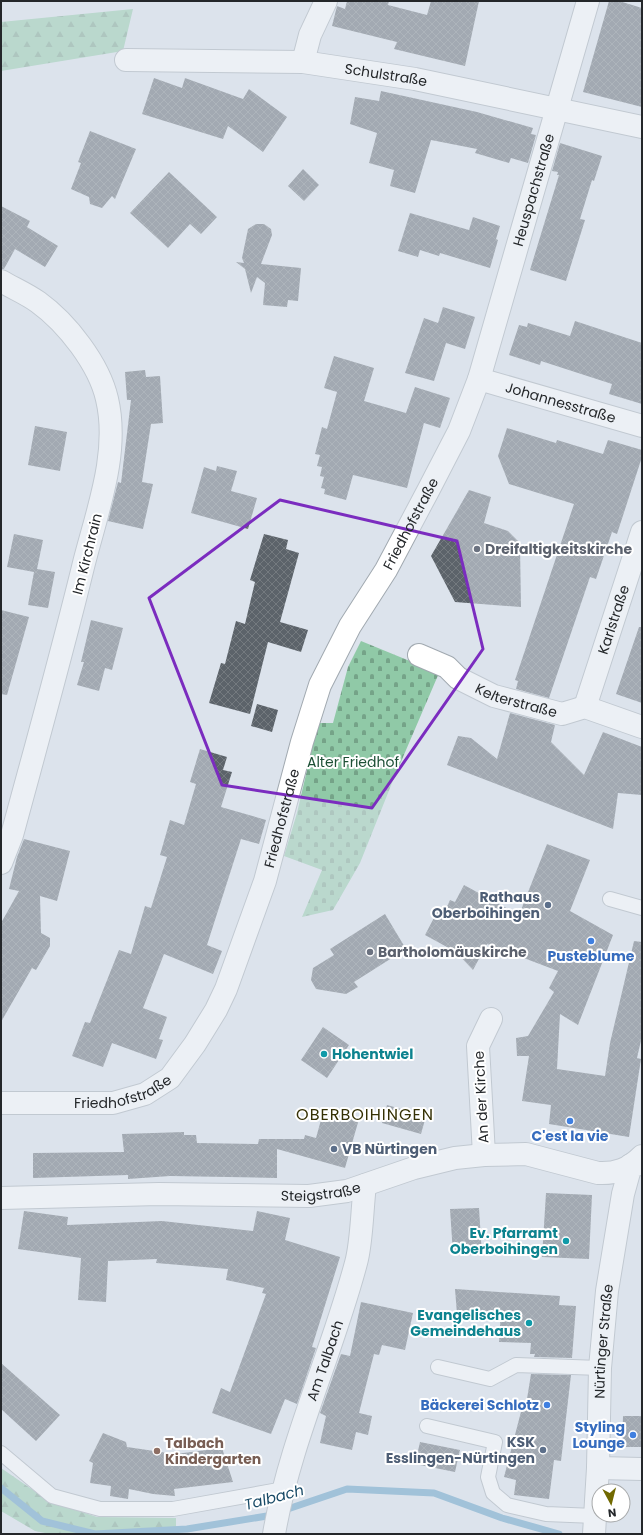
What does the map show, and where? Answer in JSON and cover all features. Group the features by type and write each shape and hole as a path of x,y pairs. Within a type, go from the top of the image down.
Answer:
{"street":[{"path":"303,62 310,35 326,1"},
{"name":"Heuspachstraße","path":"479,379 588,1"},
{"name":"Schulstraße","path":"126,60 303,62 416,80 642,127"},
{"name":"Im Kirchrain","path":"1,281 38,302 71,332 94,366 107,398 111,442 104,483 75,602 12,835 1,863"},
{"name":"Johannesstraße","path":"479,379 642,426"},
{"name":"Friedhofstraße","path":"1,1103 113,1103 145,1094 170,1078 195,1044 216,1010 226,989 265,881 302,742 320,685 350,626 386,570 456,438 479,379"},
{"name":"Karlstraße","path":"586,707 642,532"},
{"name":"Kelterstraße","path":"419,655 446,667 458,678 494,696 562,714 586,707"},
{"path":"586,707 642,728"},
{"name":"An der Kirche","path":"484,1155 478,1046 491,1018"},
{"name":"Steigstraße","path":"1,1198 159,1194 309,1196 347,1191 414,1168 448,1159 484,1155 526,1154 598,1173 615,1173 638,1162"},
{"name":"Nürtinger Straße","path":"594,1527 598,1468 600,1368 610,1263 623,1194 638,1162"},
{"name":"Am Talbach","path":"275,1530 283,1494 325,1358 357,1262 365,1185"},
{"path":"598,1468 642,1468"}],"lane":[{"path":"610,899 642,908"},
{"path":"438,1367 490,1379 516,1365 600,1368"},
{"path":"427,1426 495,1442 488,1477 492,1493 507,1505 594,1527"},
{"path":"1,1453 52,1496 100,1509 172,1509 283,1494"}],"highlighted area":[{"path":"280,500 457,541 483,649 372,808 222,785 149,598"}],"green space":[{"path":"133,9 123,51 1,71 1,22"},
{"name":"Alter Friedhof","path":"361,641 439,673 394,778 360,863 333,910 302,917 322,870 284,856 297,813 318,723 333,723 348,667"},
{"path":"1,1468 49,1501 97,1517 176,1518 176,1534 50,1534 35,1531 1,1511"}],"building":[{"path":"347,1 389,1 388,5 427,15 431,1 479,1 465,66 394,49 397,42 332,26 337,6 345,9"},
{"path":"609,1 619,1 642,8 642,107 583,92"},
{"path":"154,78 182,88 185,78 243,99 249,89 287,117 263,152 228,126 223,139 142,114"},
{"path":"381,91 477,112 533,128 531,134 536,135 528,163 511,158 509,163 475,153 477,149 431,140 415,193 390,186 394,170 369,163 377,133 350,124 355,97 379,101"},
{"path":"90,131 136,149 115,199 112,196 102,208 90,204 89,197 71,189 81,163 78,162"},
{"path":"560,143 602,156 594,181 592,180 580,219 585,220 566,281 530,270 559,175 557,175 558,172 552,171"},
{"path":"303,169 319,185 304,201 288,186"},
{"path":"169,172 217,217 201,234 190,224 168,248 130,213"},
{"path":"1,206 30,221 27,227 58,246 45,267 15,249 4,269 1,269"},
{"path":"410,213 469,230 473,217 500,226 496,239 498,240 490,268 440,253 439,256 420,250 418,257 398,251"},
{"path":"256,224 264,224 271,229 272,235 261,264 301,268 298,301 288,300 287,307 263,305 265,283 257,277 251,293 245,269 236,262 244,263 242,258 248,229"},
{"path":"443,307 475,317 465,349 446,343 434,381 405,373 424,318 438,323"},
{"path":"575,321 642,343 642,404 609,394 612,384 541,361 540,365 509,355 519,325 527,327 528,323 570,336"},
{"path":"334,356 374,368 364,401 406,413 415,387 450,398 440,428 424,423 407,488 353,475 346,500 324,494 325,489 321,488 324,477 320,476 322,467 317,466 320,455 315,454 322,427 327,429 337,392 324,388"},
{"path":"145,370 146,377 160,376 163,423 151,424 142,482 153,484 143,529 108,521 118,482 121,483 131,400 127,400 125,372"},
{"path":"35,426 67,432 60,471 28,465"},
{"path":"507,428 556,443 557,440 603,454 608,440 642,450 642,457 617,534 612,532 596,579 590,577 549,698 516,689 518,681 515,680 574,504 509,484 498,456"},
{"path":"217,466 237,471 231,491 257,498 248,529 191,513 204,467 216,471"},
{"name":"Dreifaltigkeitskirche","path":"469,490 491,497 484,523 508,531 518,541 520,547 521,607 455,602 431,556"},
{"path":"14,534 43,540 37,569 55,572 48,608 28,605 34,572 7,567"},
{"path":"264,534 288,540 286,549 299,553 280,622 308,630 301,652 268,642 250,714 209,703 221,663 225,664 236,621 245,624 255,582 250,580"},
{"path":"1,610 29,617 7,695 1,694"},
{"path":"91,620 123,628 112,670 105,668 99,691 77,685 84,662 81,662"},
{"path":"639,627 642,627 642,703 616,694"},
{"path":"257,704 278,710 272,732 251,726"},
{"path":"510,713 555,725 551,742 584,775 603,732 642,747 642,795 618,793 613,829 447,765 458,736 471,738 497,759"},
{"path":"200,749 227,757 223,770 232,772 221,807 266,820 259,844 241,839 207,945 222,951 213,974 164,954 143,1008 167,1017 159,1039 163,1040 156,1059 112,1043 103,1067 72,1056 85,1022 90,1023 119,950 131,954 145,906 151,908 167,857 160,855 170,820 184,825 196,784 190,782"},
{"path":"24,839 70,851 57,901 40,896 41,933 50,938 50,946 36,970 32,968 1,1022 1,923 19,891 9,889 17,857"},
{"path":"547,844 590,860 570,911 613,935 578,1025 560,1014 557,1069 605,1076 610,1043 634,941 642,942 642,1036 637,1058 641,1059 629,1137 549,1124 551,1105 522,1101 529,1056 517,1056 516,1038 528,1036 554,992 549,988 558,971 487,944 473,970 456,952 425,935 438,910 444,913 450,900 455,902 464,885 519,915"},
{"name":"Bartholomäuskirche","path":"385,914 406,949 354,982 358,987 346,994 316,989 311,980 313,968 334,955 330,949"},
{"name":"Hohentwiel","path":"323,1027 349,1045 327,1078 301,1060"},
{"path":"387,1105 426,1116 421,1134 382,1123"},
{"path":"324,1109 359,1119 345,1168 277,1149 277,1178 170,1176 128,1179 128,1175 33,1178 33,1153 124,1152 122,1134 184,1132 184,1135 196,1135 197,1143 258,1144 259,1139 304,1139 305,1135 316,1138"},
{"name":"Ev. Pfarramt Oberboihingen","path":"546,1193 592,1195 589,1259 542,1257"},
{"path":"479,1208 482,1255 453,1254 450,1209"},
{"path":"24,1211 68,1217 67,1225 162,1221 253,1231 257,1211 290,1218 285,1240 340,1257 312,1347 316,1348 297,1404 285,1399 271,1434 212,1413 221,1388 230,1392 266,1294 262,1293 264,1288 226,1280 228,1269 156,1263 157,1259 108,1261 106,1302 78,1300 81,1258 18,1249"},
{"name":"Evangelisches Gemeindehaus","path":"455,1289 560,1296 559,1305 576,1306 572,1358 534,1357 535,1354 530,1354 531,1343 499,1342 501,1310 457,1314"},
{"path":"361,1302 413,1313 405,1350 382,1345 379,1355 374,1354 359,1413 372,1416 368,1435 356,1432 352,1450 320,1443 326,1416 320,1413 341,1354 350,1356"},
{"path":"1,1363 60,1415 36,1441 1,1409"},
{"path":"531,1374 571,1375 561,1461 554,1460 549,1499 514,1495 516,1480 504,1477 523,1404 526,1405"},
{"path":"623,1416 642,1416 642,1447 622,1447"},
{"path":"103,1433 126,1442 127,1447 168,1453 168,1455 222,1448 233,1482 174,1489 175,1496 153,1494 129,1489 128,1499 110,1496 111,1486 90,1483 93,1463 89,1461"},
{"path":"420,1442 460,1450 455,1472 415,1464"}],"waterway":[{"name":"Talbach","path":"1,1488 42,1521 95,1534 187,1529 267,1516 347,1489 434,1493 502,1518 559,1534"}],"place":[{"name":"Dreifaltigkeitskirche","path":"477,549"},
{"name":"Rathaus Oberboihingen","path":"548,905"},
{"name":"Pusteblume","path":"591,941"},
{"name":"Bartholomäuskirche","path":"370,952"},
{"name":"Hohentwiel","path":"324,1054"},
{"name":"C'est la vie","path":"570,1121"},
{"name":"VB Nürtingen","path":"334,1149"},
{"name":"Ev. Pfarramt Oberboihingen","path":"566,1241"},
{"name":"Evangelisches Gemeindehaus","path":"529,1323"},
{"name":"Bäckerei Schlotz","path":"547,1405"},
{"name":"Styling Lounge","path":"633,1435"},
{"name":"KSK Esslingen-Nürtingen","path":"543,1450"},
{"name":"Talbach Kindergarten","path":"157,1451"}],"district":[{"name":"OBERBOIHINGEN","path":"365,1114"}]}
